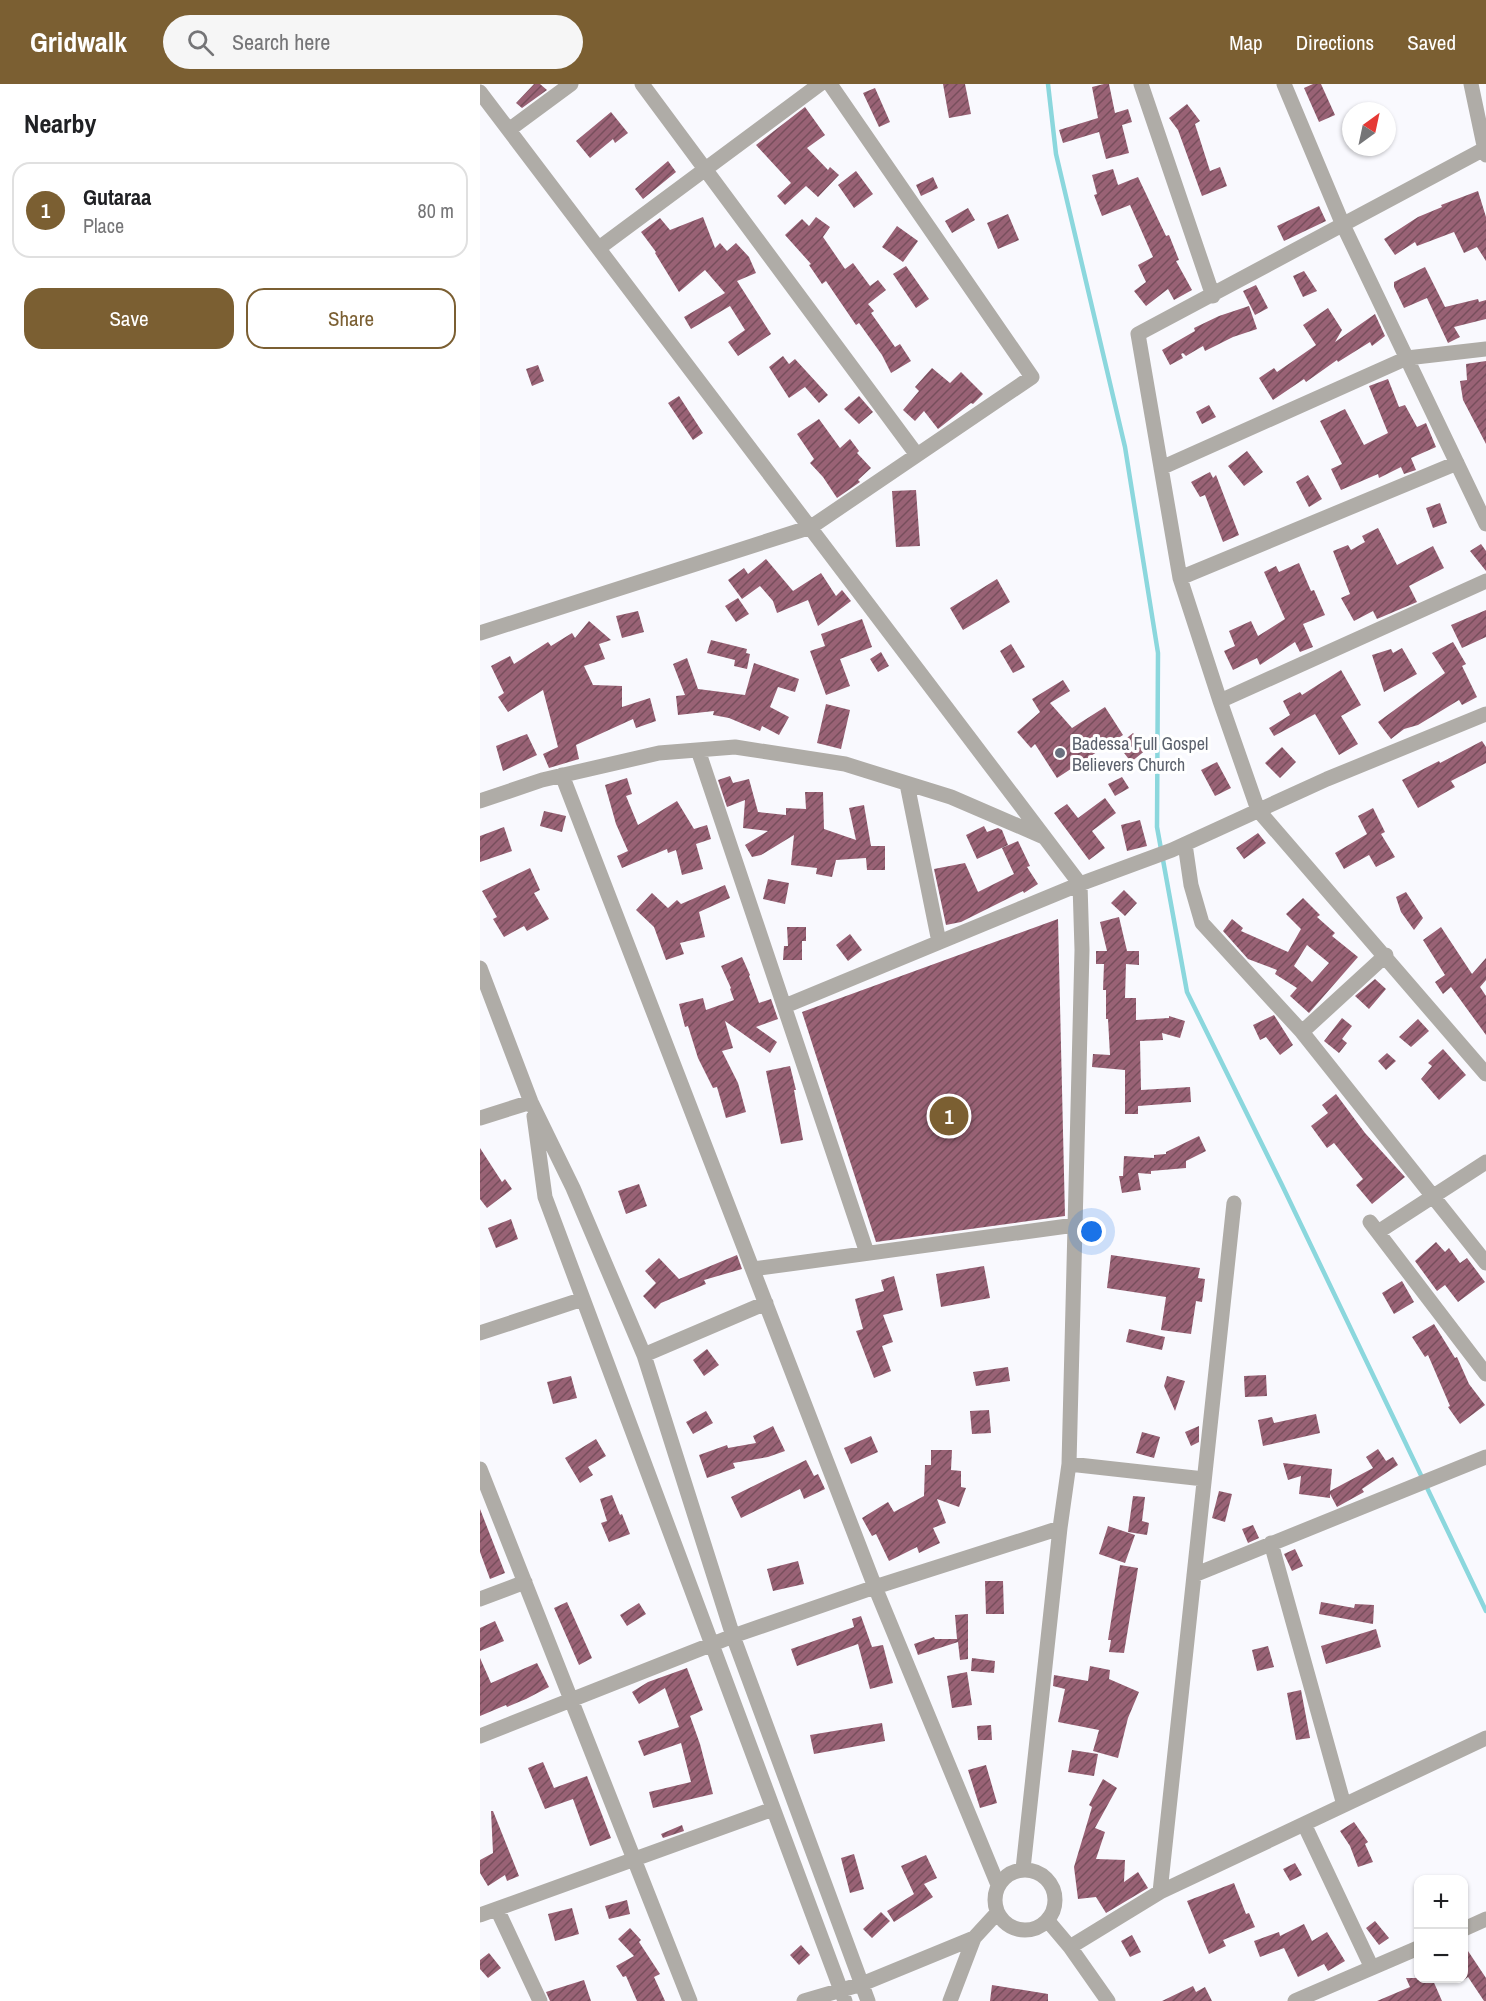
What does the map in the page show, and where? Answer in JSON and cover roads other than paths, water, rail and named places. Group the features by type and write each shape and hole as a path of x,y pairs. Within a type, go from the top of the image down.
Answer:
{"street":[{"path":"510,129 571,84"},
{"path":"642,84 917,455"},
{"path":"599,248 820,84"},
{"path":"480,633 811,527 1032,376 830,84"},
{"path":"1141,84 1213,296"},
{"path":"1284,84 1343,225 1486,524"},
{"path":"1471,84 1486,150 1138,334 1180,578 1258,810 1386,955 1486,1074"},
{"path":"480,92 1080,884 1082,950 1069,1464 1023,1869"},
{"path":"1161,468 1407,357 1486,349"},
{"path":"1180,578 1457,463"},
{"path":"1220,701 1486,581"},
{"path":"785,1006 1080,884 1178,847 1327,779 1486,714"},
{"path":"480,801 542,780 659,753 735,747 845,764 951,797 1047,839"},
{"path":"698,750 867,1253"},
{"path":"562,775 875,1587 998,1885"},
{"path":"908,784 939,942"},
{"path":"1178,847 1202,923 1302,1032 1486,1263"},
{"path":"1302,1032 1386,955"},
{"path":"480,968 531,1102 573,1188 644,1355 733,1635 868,2001"},
{"path":"480,1118 531,1102"},
{"path":"531,1102 545,1197 843,1995"},
{"path":"1486,1162 1432,1196 1374,1227 1486,1374"},
{"path":"1160,1892 1234,1203"},
{"path":"753,1269 1075,1226"},
{"path":"480,1334 583,1299"},
{"path":"644,1355 766,1303"},
{"path":"1194,1575 1486,1458"},
{"path":"1069,1464 1204,1479"},
{"path":"480,1469 690,2001"},
{"path":"480,1736 733,1635 1060,1528"},
{"path":"1271,1543 1344,1805"},
{"path":"480,1599 525,1582"},
{"path":"1070,1947 1160,1892 1486,1738"},
{"path":"480,1915 773,1809"},
{"path":"1304,1824 1372,1968"},
{"path":"1023,1869 1037,1872 1049,1881 1056,1894 1055,1909 1048,1922 1035,1929 1020,1931 1007,1925 997,1913 994,1899 998,1885 1009,1874 1023,1869"},
{"path":"497,1909 540,2001"},
{"path":"950,2001 974,1938 997,1913"},
{"path":"1468,1927 1486,1919"},
{"path":"1048,1922 1070,1947 1108,2001"},
{"path":"804,2001 843,1995 862,1984 974,1938"},
{"path":"1295,2001 1414,1950"}],"waterway":[{"path":"1048,84 1056,154 1125,447 1158,653 1157,827 1187,992 1486,1611"}],"place":[{"name":"Badessa Full Gospel Believers Church","path":"1060,753"},
{"name":"Gutaraa","path":"949,1116"}]}
